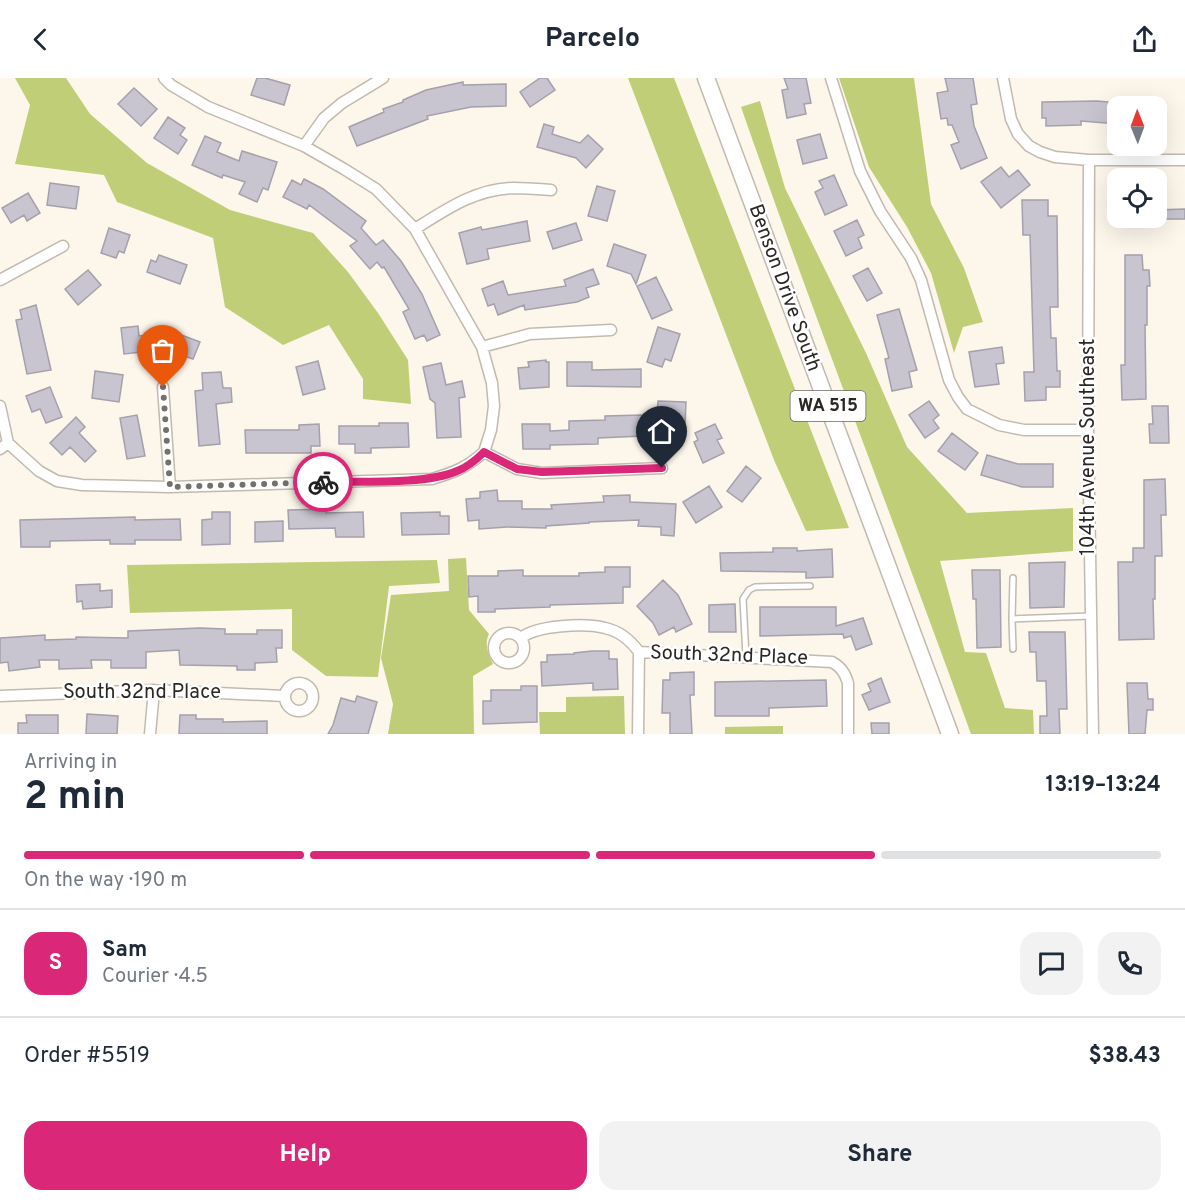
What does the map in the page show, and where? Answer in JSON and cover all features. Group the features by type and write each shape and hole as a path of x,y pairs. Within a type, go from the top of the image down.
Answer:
{"main road":[{"name":"Benson Drive South","path":"706,78 950,734"}],"street":[{"path":"0,406 4,446 57,481 82,485 170,487 432,479 456,472 469,465 484,452 491,430 494,406 492,383 482,347 415,229 376,189 304,146 208,107 171,85 164,78"},
{"path":"304,146 324,118 342,103 382,78"},
{"path":"831,78 860,171 880,211 911,258 921,280 949,380 958,397 967,409 999,425 1024,430 1088,430"},
{"path":"1003,78 1011,119 1018,134 1029,146 1055,157 1089,160 1185,160"},
{"name":"104th Avenue Southeast","path":"1089,160 1088,430 1093,734"},
{"path":"415,229 456,203 479,194 511,188 551,190"},
{"path":"0,280 63,246"},
{"path":"482,347 530,334 611,330"},
{"path":"163,387 170,487"},
{"path":"484,452 517,469 542,472 662,468"},
{"name":"South 32nd Place","path":"521,638 539,629 605,628 632,642 639,652 832,662 839,666 848,683 848,734"},
{"path":"638,734 639,652"},
{"path":"150,734 154,690"},
{"name":"South 32nd Place","path":"0,696 154,690 284,696"}],"lane":[{"path":"1012,578 1013,649"},
{"path":"746,657 744,599 749,590 755,587 810,586"},
{"path":"1012,619 1091,616"}],"green space":[{"path":"15,78 66,78 90,114 147,163 230,210 313,233 348,272 408,360 411,404 363,399 363,379 329,325 283,345 225,307 213,238 117,202 104,175 15,164 30,105"},
{"path":"628,78 674,78 849,528 806,531 774,460"},
{"path":"839,78 914,78 931,204 964,268 983,322 963,327 954,353 931,273 907,227 869,167"},
{"path":"760,101 785,188 866,353 907,447 967,513 1073,508 1073,551 940,561 965,652 986,653 1005,708 1033,710 1034,734 971,734 741,107"},
{"path":"466,558 469,610 489,634 487,649 493,664 473,676 474,734 388,734 393,704 381,658 391,595 449,591 448,559"},
{"path":"437,560 440,583 389,586 378,677 326,676 292,650 292,609 130,613 127,565"},
{"path":"624,696 625,734 540,734 539,712 566,712 566,697"},
{"path":"783,726 783,734 725,734 725,727"}],"building":[{"path":"257,78 290,85 284,105 251,95"},
{"path":"540,78 547,78 555,90 530,107 520,92"},
{"path":"784,78 806,78 811,103 804,104 806,114 787,118 782,90 788,89"},
{"path":"945,78 973,78 977,104 971,105 974,126 987,158 961,169 951,145 959,142 952,125 948,125 947,118 941,119 937,93 948,91"},
{"path":"463,82 463,85 506,84 506,106 471,107 427,116 428,119 357,146 349,127 426,90"},
{"path":"134,88 157,109 141,126 118,104"},
{"path":"1042,102 1107,102 1107,123 1081,121 1081,125 1046,126 1046,118 1042,118"},
{"path":"168,117 185,128 180,135 187,140 178,154 154,138"},
{"path":"544,124 554,127 552,134 580,143 588,135 603,149 586,168 576,158 537,147"},
{"path":"820,134 827,158 803,164 797,140"},
{"path":"205,136 221,143 217,152 239,161 242,151 277,162 268,190 263,188 257,202 239,194 245,182 223,175 222,178 192,165"},
{"path":"1001,167 1009,177 1018,170 1030,185 1001,208 981,182"},
{"path":"834,175 847,205 825,215 815,192 823,188 819,181"},
{"path":"304,179 323,189 366,221 361,228 376,245 383,240 401,261 422,294 440,335 427,341 424,335 415,339 403,312 409,309 384,267 382,268 377,262 370,269 350,246 357,241 309,205 307,209 283,197 292,180 301,185"},
{"path":"50,183 79,187 76,209 47,205"},
{"path":"597,186 615,191 607,221 588,216"},
{"path":"28,193 40,213 27,221 24,215 11,223 2,208"},
{"path":"1022,200 1048,200 1048,216 1057,216 1058,307 1050,307 1051,338 1056,338 1060,387 1046,387 1046,400 1025,401 1024,372 1034,372 1030,235 1023,235"},
{"path":"1185,209 1185,219 1167,219 1167,210"},
{"path":"857,220 864,235 858,238 862,248 846,256 834,231"},
{"path":"527,221 530,241 487,249 489,259 467,264 459,233 481,227 482,230"},
{"path":"576,223 582,240 553,249 547,232"},
{"path":"109,228 130,235 124,253 119,251 116,258 101,253"},
{"path":"614,244 646,255 636,284 631,274 607,266"},
{"path":"159,255 187,265 180,284 147,272 151,260 156,262"},
{"path":"1125,255 1142,255 1143,270 1149,270 1150,286 1147,286 1147,325 1145,325 1146,399 1122,400 1121,365 1125,365"},
{"path":"868,268 882,293 867,301 853,276"},
{"path":"593,269 599,284 586,288 589,297 577,302 525,310 524,305 498,315 494,304 488,306 482,289 503,281 508,295 566,286 564,280"},
{"path":"88,270 101,285 78,305 65,289"},
{"path":"656,277 672,310 652,319 637,286"},
{"path":"36,305 51,370 27,374 16,320 22,319 20,310"},
{"path":"899,309 917,370 909,372 912,387 892,391 885,359 889,358 877,315"},
{"path":"138,326 139,336 148,335 150,351 124,354 121,328"},
{"path":"658,327 680,334 671,361 665,359 662,367 647,362"},
{"path":"168,330 200,342 193,359 161,348"},
{"path":"1002,347 1004,363 996,364 999,384 975,387 969,352"},
{"path":"546,360 549,362 549,387 520,389 518,368 529,367 528,362"},
{"path":"318,361 325,389 303,395 296,367"},
{"path":"567,362 592,362 592,370 641,369 641,387 567,386"},
{"path":"441,363 446,385 462,381 465,397 459,398 461,437 437,438 435,403 430,399 423,367"},
{"path":"95,371 123,375 119,402 92,398"},
{"path":"221,372 223,388 231,388 232,402 216,404 220,444 199,446 195,391 203,390 202,373"},
{"path":"50,387 62,417 46,423 40,409 32,412 26,396"},
{"path":"658,401 686,402 685,425 657,424"},
{"path":"929,401 939,415 933,420 939,428 925,438 909,415"},
{"path":"1152,406 1168,406 1169,443 1150,443 1149,424 1153,424"},
{"path":"137,415 145,456 127,459 120,418"},
{"path":"642,415 643,436 598,438 598,444 550,445 550,449 523,449 522,424 550,424 550,431 569,430 569,421 605,420 605,416"},
{"path":"76,417 85,427 79,433 96,451 85,462 70,447 62,455 50,443"},
{"path":"379,423 408,423 409,447 371,448 371,453 355,453 355,444 339,444 339,426 379,426"},
{"path":"319,424 320,446 311,446 311,453 246,453 245,430 299,430 299,425"},
{"path":"715,424 722,438 717,440 724,453 703,463 694,442 698,440 695,433"},
{"path":"952,433 978,453 965,470 938,451"},
{"path":"987,455 1018,464 1053,464 1053,487 1022,487 981,475"},
{"path":"746,466 761,478 742,502 727,491"},
{"path":"1165,479 1166,515 1161,515 1162,556 1155,556 1154,639 1119,640 1118,562 1133,562 1133,548 1144,548 1144,480"},
{"path":"709,486 722,507 696,523 683,502"},
{"path":"497,490 498,501 522,501 522,509 552,509 551,505 604,502 603,496 630,495 630,502 676,504 674,536 661,535 661,527 638,526 639,520 589,522 546,526 546,528 479,529 479,520 468,521 466,499 480,498 480,492"},
{"path":"326,509 326,513 363,512 364,537 336,537 335,528 289,529 288,510"},
{"path":"212,512 230,512 230,544 202,545 202,520 212,519"},
{"path":"440,512 440,516 449,516 449,534 402,535 401,513"},
{"path":"135,517 135,520 180,519 181,540 135,540 135,544 110,544 110,540 50,541 50,547 21,547 20,520"},
{"path":"283,521 283,541 255,542 255,522"},
{"path":"773,548 797,548 797,551 832,549 833,577 806,578 806,572 721,571 720,553 773,552"},
{"path":"1065,562 1064,607 1030,608 1029,563"},
{"path":"605,567 630,567 630,587 623,587 623,603 550,605 550,607 495,609 495,612 478,612 478,596 469,597 468,576 498,576 498,571 523,570 523,576 579,576 579,573 605,572"},
{"path":"972,570 1000,570 1001,647 977,648 976,599 973,599"},
{"path":"663,580 678,595 692,624 676,632 674,627 659,635 653,623 637,606"},
{"path":"100,584 100,591 112,590 112,607 83,609 82,601 77,602 76,585"},
{"path":"735,604 736,632 709,632 709,605"},
{"path":"760,607 836,607 836,626 863,618 872,644 856,650 851,636 844,638 843,634 760,636"},
{"path":"225,629 225,634 257,634 257,630 282,630 282,648 276,648 277,662 255,663 255,670 237,670 237,666 180,665 179,650 146,652 146,668 111,668 111,660 91,660 92,668 59,669 59,660 39,660 40,667 9,671 8,662 0,663 0,638 45,635 45,640 76,639 76,637 128,638 128,631"},
{"path":"1029,632 1065,632 1067,709 1059,709 1060,734 1040,734 1040,716 1047,716 1046,681 1037,681 1036,652 1030,652"},
{"path":"609,651 609,659 617,659 618,689 593,690 593,683 542,686 541,662 547,662 547,655"},
{"path":"694,672 694,695 690,695 692,734 670,734 670,713 662,713 663,680 670,680 670,673"},
{"path":"881,678 890,702 869,710 862,695 871,691 868,684"},
{"path":"826,680 827,706 769,708 769,716 715,716 715,682"},
{"path":"1127,683 1147,683 1148,699 1153,699 1153,710 1147,710 1145,734 1129,734"},
{"path":"521,686 537,686 537,722 483,724 483,701 491,701 491,690 521,690"},
{"path":"357,696 377,702 368,734 328,734 341,698 355,702"},
{"path":"87,714 118,716 117,734 86,734"},
{"path":"26,715 58,715 58,734 18,734 18,723 27,723"},
{"path":"180,715 196,715 196,719 223,719 223,722 267,721 267,734 179,734"},
{"path":"871,723 889,723 889,734 872,734"}],"way so far":[{"path":"163,387 170,487 323,482"}],"route":[{"path":"323,482 432,479 456,472 469,465 484,452 517,469 542,472 662,468"}]}
